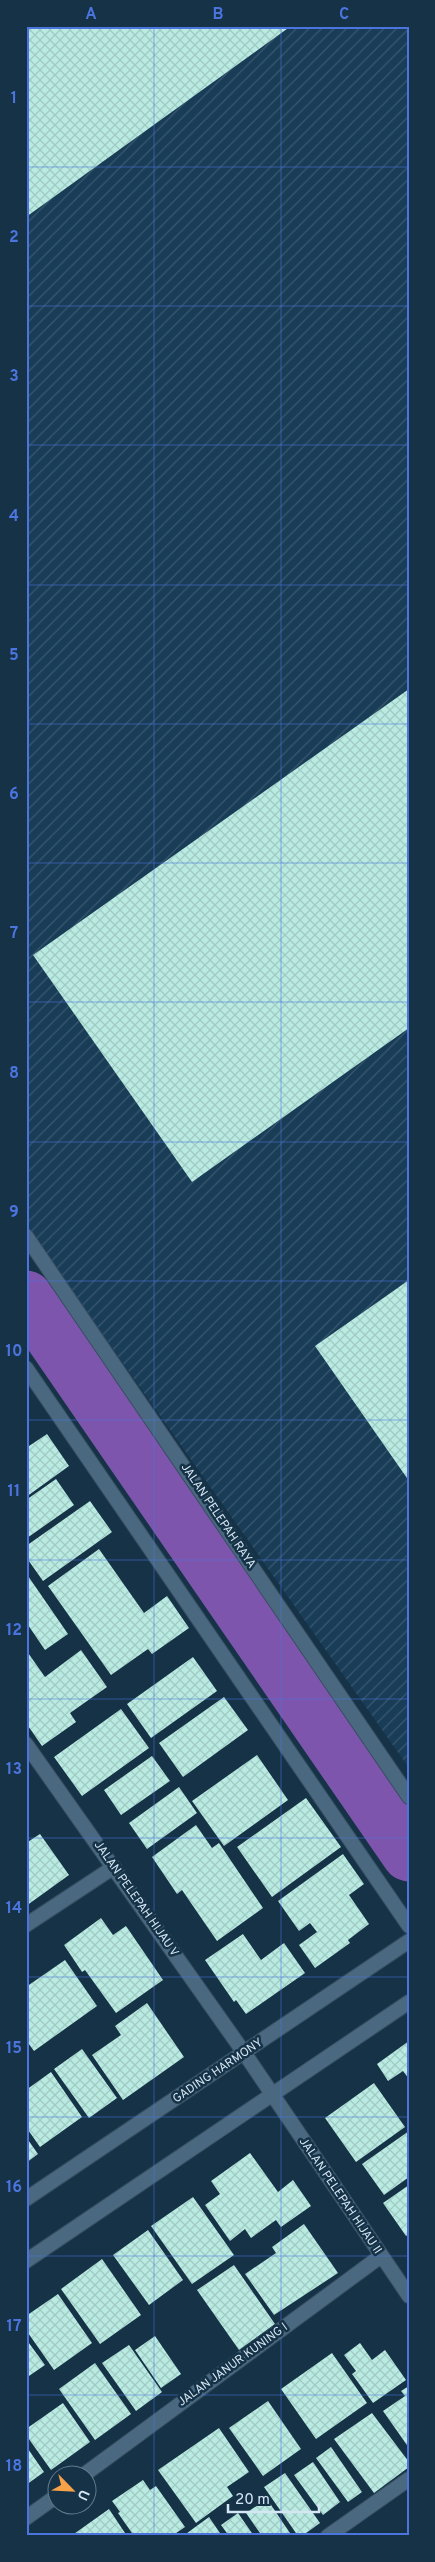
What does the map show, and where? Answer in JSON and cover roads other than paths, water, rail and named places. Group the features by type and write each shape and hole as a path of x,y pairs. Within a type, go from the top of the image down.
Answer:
{"street":[{"name":"JALAN PELEPAH RAYA","path":"26,1236 409,1797"},
{"path":"26,1368 409,1926"},
{"name":"JALAN PELEPAH HIJAU V","path":"26,1744 114,1867 271,2095"},
{"path":"26,1925 114,1867"},
{"name":"GADING HARMONY","path":"26,2199 244,2054 409,1941"},
{"path":"26,2261 409,2002"},
{"name":"JALAN PELEPAH HIJAU II","path":"271,2095 409,2296"},
{"name":"JALAN JANUR KUNING I","path":"98,2464 381,2256"},
{"path":"328,2536 409,2479"},
{"path":"26,2518 48,2502"}],"waterway":[{"path":"26,1298 409,1854"}]}
